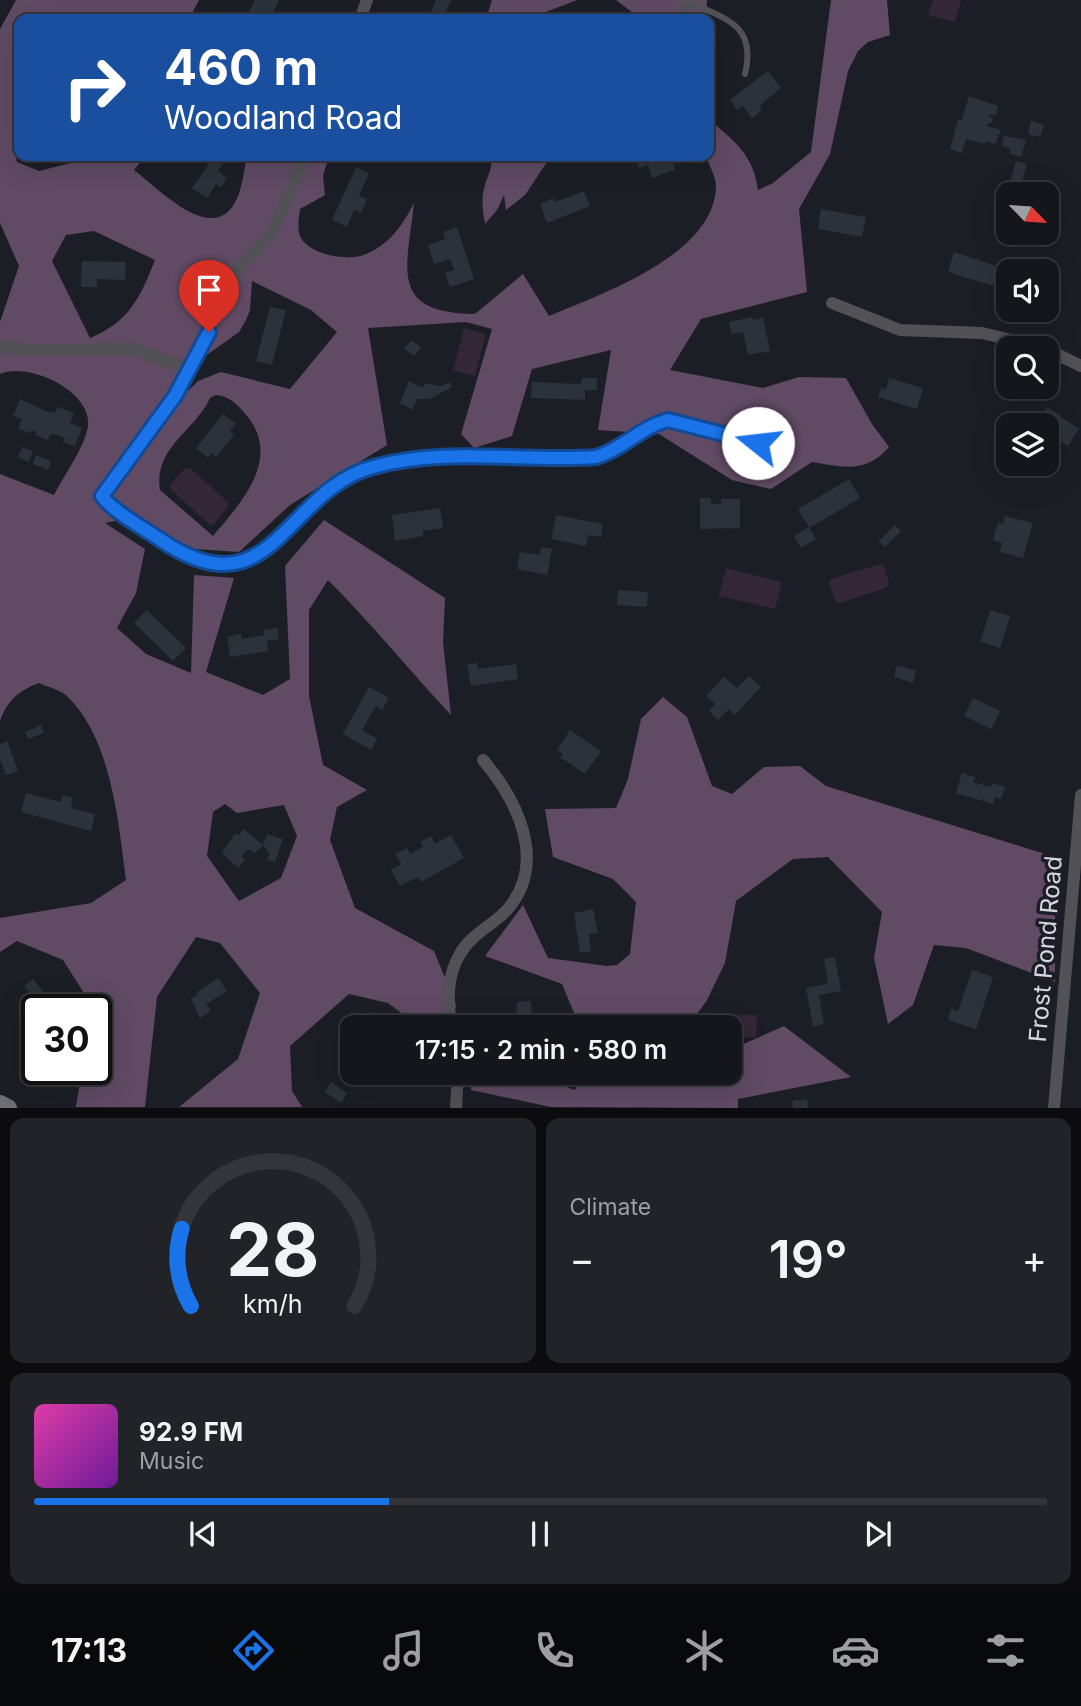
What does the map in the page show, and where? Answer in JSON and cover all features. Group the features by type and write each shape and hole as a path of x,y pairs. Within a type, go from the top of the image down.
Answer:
{"street":[{"path":"303,161 275,226 260,248 237,270 175,396 102,496 182,554 210,563 225,564 260,555 271,548 311,504 333,486 369,468 406,458 596,457 614,452 653,424 668,420 753,441 775,457"},
{"path":"832,303 900,330 982,333 996,336"},
{"path":"0,346 23,350 132,349 190,369"},
{"path":"1059,355 1081,366"},
{"path":"450,1015 448,988 459,955 477,933 504,913 515,900 528,864 525,841 508,790 483,760"},
{"name":"Frost Pond Road","path":"1054,1108 1081,794"},
{"path":"456,1108 457,1085"},
{"path":"0,1104 9,1108"}],"lane":[{"path":"689,1 730,21 743,31 747,39 749,58 745,74"}],"shaded area":[{"path":"16,0 199,0 192,14 14,14 14,161 39,171 79,161 141,161 134,170 170,199 198,216 212,218 224,215 237,199 246,161 328,161 323,176 325,195 300,209 300,236 311,248 340,257 366,254 382,245 394,233 414,203 407,267 409,283 416,296 428,306 447,312 475,314 523,274 549,316 652,269 676,252 697,232 711,210 716,186 708,161 714,161 714,124 747,158 758,190 773,183 811,152 831,0 887,0 890,35 868,42 858,51 848,71 830,154 799,209 807,292 701,319 670,370 763,388 799,377 846,378 872,424 889,447 880,456 863,465 844,467 812,462 771,489 732,480 659,434 598,430 611,350 532,369 512,436 474,448 461,434 492,329 466,322 368,328 387,445 290,505 239,552 195,549 120,520 105,523 145,549 136,593 117,628 146,654 191,673 194,575 234,578 206,672 263,695 290,679 285,566 324,520 445,598 443,642 451,715 328,580 309,610 309,696 323,765 367,790 337,807 330,840 355,908 434,951 456,1005 453,1015 404,1015 388,1003 349,994 290,1046 292,1091 302,1107 179,1107 238,1059 260,993 220,943 196,937 157,997 145,1107 76,1107 79,1085 112,1085 112,994 85,994 63,960 17,941 0,952 0,918 91,903 126,880 116,808 104,759 83,715 68,697 39,683 14,698 0,721 0,474 54,495 81,447 87,431 88,417 72,393 59,384 28,372 0,374 0,322 19,266 0,223 0,29","holes":["94,231 155,260 132,307 114,324 90,338 52,261 66,235","252,281 311,310 337,332 290,389 221,372 198,381 188,391 201,359 239,332 246,320 250,310","221,396 230,399 247,416 257,432 260,448 254,480 213,536 160,490 160,475 163,462 177,440 210,398","225,804 237,813 284,805 297,836 281,878 239,901 207,856 213,812"]},
{"path":"492,0 577,0 541,14 488,14"},
{"path":"616,0 707,0 706,14 634,14"},
{"path":"933,0 961,0 955,22 928,15"},
{"path":"491,161 548,161 525,195 506,210 504,195 497,210 485,224 483,197"},
{"path":"464,328 486,334 475,376 453,370"},
{"path":"185,468 190,468 228,502 228,507 214,524 210,525 171,490 170,485"},
{"path":"884,565 889,584 886,588 836,602 829,583 831,579"},
{"path":"726,568 782,582 775,609 719,596"},
{"path":"663,697 687,717 712,786 732,794 764,767 800,766 826,786 1055,857 1055,982 966,948 934,945 913,1005 888,1024 874,958 882,912 828,857 793,859 736,901 725,963 706,1002 696,1015 575,1015 562,984 485,956 523,905 548,958 607,966 617,965 630,954 636,902 613,879 553,857 545,809 616,808 628,779 641,719"},
{"path":"717,1014 757,1015 756,1037 742,1038 742,1015"},
{"path":"784,1026 851,1077 738,1099 738,1108 551,1107 471,1090 471,1085 560,1085 575,1090 577,1085 742,1085 742,1045"}],"building":[{"path":"255,0 279,0 272,14 249,12"},
{"path":"436,0 451,0 445,14 431,12"},
{"path":"768,71 781,88 759,106 762,110 752,118 743,106 737,110 730,100"},
{"path":"969,96 998,106 996,116 990,114 989,117 993,118 987,126 1001,130 995,144 966,139 962,153 950,149 958,119 962,120"},
{"path":"1031,121 1044,125 1040,137 1028,134"},
{"path":"1004,136 1026,140 1021,157 1010,154 1011,149 1002,146"},
{"path":"211,161 224,161 218,171 227,178 221,187 216,184 207,198 192,188"},
{"path":"636,161 676,161 673,162 675,170 652,178 648,165 639,168"},
{"path":"1016,161 1027,164 1022,182 1010,182"},
{"path":"356,167 369,173 359,196 367,199 361,213 354,210 347,227 332,220"},
{"path":"584,191 590,206 547,223 540,204 553,198 555,202"},
{"path":"821,209 866,217 862,237 818,229"},
{"path":"457,227 474,279 450,287 445,273 454,270 450,259 434,264 428,245 445,239 443,232"},
{"path":"954,252 996,266 993,286 948,272"},
{"path":"82,261 126,262 125,280 97,279 97,287 81,287"},
{"path":"270,307 286,310 272,365 256,361"},
{"path":"752,317 753,320 763,318 770,351 748,355 743,332 732,334 729,322"},
{"path":"412,340 421,348 414,356 404,348"},
{"path":"582,378 597,378 597,390 585,390 585,400 531,398 532,382 581,384"},
{"path":"889,378 923,388 917,409 878,397 881,388 886,389"},
{"path":"409,381 420,387 424,387 425,383 441,386 449,382 452,387 430,399 417,399 412,410 400,403"},
{"path":"20,399 46,411 55,413 57,407 74,413 70,423 82,428 75,446 63,442 65,438 56,435 50,434 48,440 35,435 36,432 32,430 31,433 18,429 22,419 13,416"},
{"path":"1047,407 1056,413 1043,413"},
{"path":"223,414 236,424 230,431 234,435 216,457 212,453 208,458 196,448"},
{"path":"1059,415 1079,429 1068,446 1059,440"},
{"path":"22,447 33,451 29,462 18,458"},
{"path":"36,455 51,461 48,470 33,464"},
{"path":"849,479 860,498 809,528 816,539 801,548 794,536 809,527 798,509"},
{"path":"700,498 711,498 711,504 721,504 721,499 740,499 740,528 700,529"},
{"path":"440,508 443,528 423,531 423,536 395,541 392,515"},
{"path":"556,515 603,524 601,537 588,535 586,546 551,539"},
{"path":"1005,516 1033,523 1023,558 1000,552 1002,543 993,540 998,523 1003,524"},
{"path":"895,525 901,531 885,547 879,541"},
{"path":"541,547 552,549 547,575 517,569 520,552 540,555"},
{"path":"618,590 648,592 647,607 617,605"},
{"path":"147,610 186,648 173,661 134,623"},
{"path":"990,610 1010,616 1000,648 980,642"},
{"path":"277,628 279,639 267,641 268,651 230,657 227,637 241,634 242,639 264,635 263,630"},
{"path":"477,663 478,669 516,664 518,679 471,686 467,664"},
{"path":"897,665 916,671 913,683 894,677"},
{"path":"749,676 761,687 735,715 729,709 718,720 709,711 715,704 706,696 724,677 737,688"},
{"path":"369,687 389,698 382,710 376,706 362,730 377,739 371,750 343,734"},
{"path":"973,698 1000,711 991,729 964,716"},
{"path":"41,725 44,733 28,739 25,732"},
{"path":"570,730 601,751 585,774 560,757 563,754 557,750"},
{"path":"7,741 18,771 6,775 0,759 0,744"},
{"path":"962,773 975,777 973,782 991,787 992,783 1005,787 1001,799 995,797 993,804 956,793"},
{"path":"26,793 61,802 62,795 73,798 71,808 95,814 91,831 21,812"},
{"path":"244,829 263,845 255,853 248,849 241,857 245,860 238,868 222,853 235,833 239,835"},
{"path":"267,834 283,839 275,862 267,860 269,853 263,845"},
{"path":"451,835 464,858 421,882 418,877 400,886 391,870 401,864 395,854 407,848 410,854 423,847 420,842 431,836 435,844"},
{"path":"593,909 598,933 589,934 591,951 580,953 574,913"},
{"path":"835,957 841,991 819,995 824,1024 813,1026 806,988 828,984 824,959"},
{"path":"972,970 993,977 976,1029 948,1020 951,1009 958,1011"},
{"path":"218,978 227,991 206,1004 211,1011 200,1018 191,999"},
{"path":"33,979 46,994 31,994 24,986"},
{"path":"531,1001 532,1015 516,1015 517,1002"},
{"path":"331,1082 347,1093 341,1103 325,1092"},
{"path":"807,1099 808,1108 793,1108 792,1101"}],"route":[{"path":"209,332 175,396 102,496 182,554 210,563 238,562 260,555 280,540 311,504 333,486 369,468 406,458 596,457 614,452 653,424 668,420 758,443"}]}
